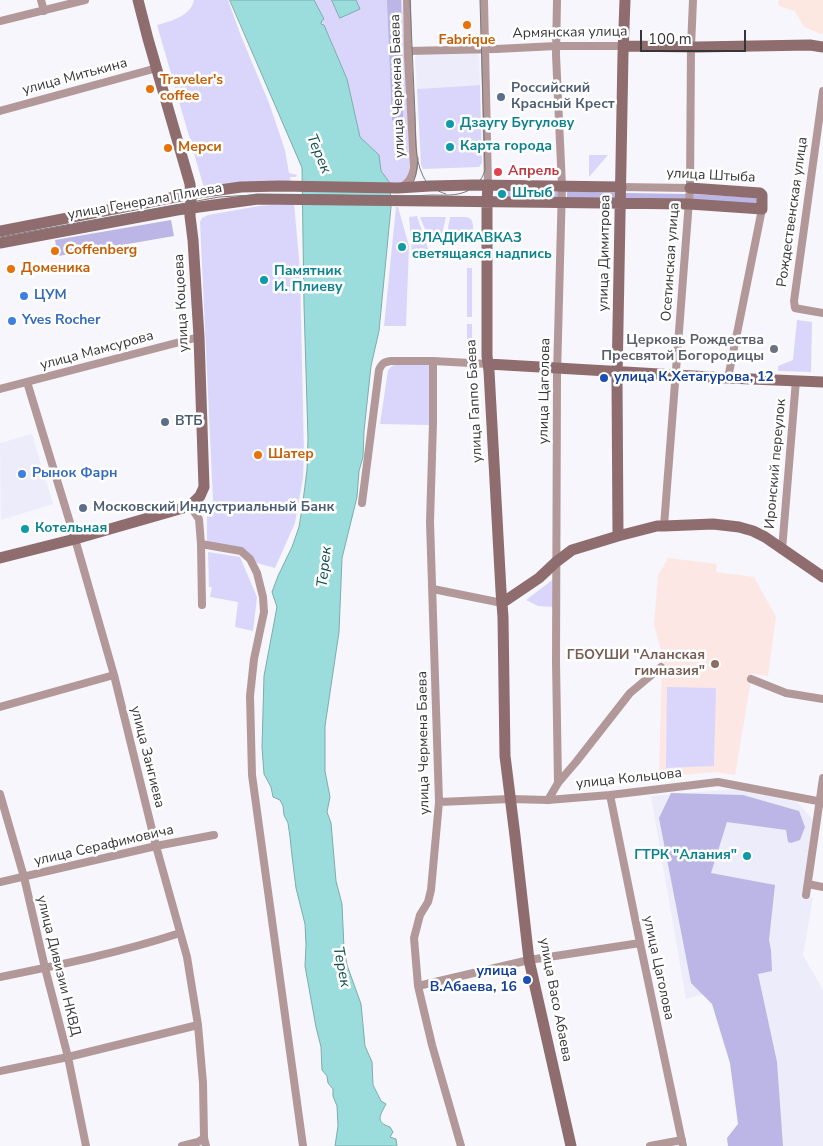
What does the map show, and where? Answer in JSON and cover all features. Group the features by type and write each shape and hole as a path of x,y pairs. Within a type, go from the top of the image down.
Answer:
{"main road":[{"name":"улица Коцоева","path":"138,0 190,180 190,216 199,337 204,487 200,496 190,506"},
{"name":"улица Димитрова","path":"618,536 620,203 625,0"},
{"name":"Армянская улица","path":"623,46 810,45 823,47"},
{"name":"улица Штыба","path":"400,188 430,186 621,187"},
{"name":"улица Гаппо Баева","path":"488,186 487,356 502,603 505,756 510,800"},
{"name":"улица Генерала Плиева","path":"0,231 191,194 241,187 400,188"},
{"name":"улица Штыба","path":"401,201 689,204 762,209 762,195 760,192 690,188"},
{"name":"улица Генерала Плиева","path":"0,243 190,208 258,199 401,201"},
{"path":"488,364 823,382"},
{"path":"0,558 190,506"},
{"path":"502,603 539,578 572,550 657,526 713,524 739,527 753,531 765,537 823,577"},
{"name":"улица Васо Абаева","path":"510,800 529,960 570,1146"}],"street":[{"path":"41,0 44,11"},
{"path":"0,21 85,0"},
{"name":"улица Чермена Баева","path":"400,188 408,183 413,170 407,0"},
{"name":"улица Гаппо Баева","path":"484,0 488,186"},
{"name":"улица Цаголова","path":"557,0 556,46 562,186 556,562 558,783"},
{"name":"Осетинская улица","path":"664,526 690,188 693,0"},
{"name":"Армянская улица","path":"408,51 556,46 623,46"},
{"name":"улица Митькина","path":"0,111 157,68"},
{"name":"Рождественская улица","path":"823,91 794,301 795,308 823,314"},
{"name":"улица Штыба","path":"621,187 690,188"},
{"path":"728,378 762,209"},
{"name":"улица Мамсурова","path":"0,389 199,337"},
{"path":"362,503 379,370 382,364 391,361 433,361 488,364"},
{"name":"улица Чермена Баева","path":"433,361 430,522 439,802 431,890 428,902 420,915 414,938 418,986 432,1046 461,1146"},
{"name":"Иронский переулок","path":"782,550 796,380"},
{"name":"улица Зангиева","path":"27,382 114,675 156,846 187,957 198,1025 203,1083 205,1142"},
{"path":"190,506 199,519 202,605"},
{"path":"201,544 241,551 250,559 257,573 263,596 264,612 254,659 250,696 252,776 303,1146"},
{"path":"433,589 502,603"},
{"path":"548,800 558,783 630,692 661,667"},
{"path":"0,707 114,675"},
{"path":"751,679 786,694 823,699"},
{"path":"806,895 823,778"},
{"name":"улица Кольцова","path":"439,802 548,800 610,795 718,782 821,801"},
{"name":"улица Дивизии НКВД","path":"0,794 24,877 68,1057 86,1146"},
{"name":"улица Цаголова","path":"610,795 683,1143"},
{"name":"улица Серафимовича","path":"0,882 156,846 214,835"},
{"path":"808,884 823,887"},
{"path":"0,977 45,968 180,934"},
{"path":"418,986 529,960 640,943"},
{"path":"0,1071 68,1057 198,1025"},
{"path":"182,1146 205,1142"},
{"path":"650,1146 683,1143"}],"shaded area":[{"path":"194,0 228,0 269,103 285,150 289,173 297,175 296,177 290,177 291,183 204,188 157,25 174,20 185,14 192,6"},
{"path":"314,0 402,0 410,163 409,173 404,183 390,183 381,171 379,155 360,137 347,79 321,22 324,19"},
{"path":"387,0 401,0 403,120 392,120"},
{"path":"778,0 823,0 823,33 821,34 804,27 795,11 779,6"},
{"path":"474,52 479,55 480,85 417,89 415,57 418,53"},
{"path":"480,85 482,163 479,167 423,169 421,164 417,89"},
{"path":"589,155 608,155 589,177"},
{"path":"501,190 560,192 560,198 501,197"},
{"path":"567,191 619,193 619,200 567,199"},
{"path":"625,193 687,194 687,200 625,199"},
{"path":"692,194 761,198 760,204 691,200"},
{"path":"294,203 300,270 303,478 295,523 275,568 257,563 238,547 207,542 207,511 213,500 200,222 202,218 208,215 259,206"},
{"path":"396,207 398,207 409,246 406,326 384,326"},
{"path":"417,216 429,252 412,253 409,217"},
{"path":"420,217 446,217 442,234 427,234"},
{"path":"450,217 470,218 473,225 473,238 468,241 464,233 447,234"},
{"path":"171,220 174,236 58,256 55,240"},
{"path":"467,268 472,268 472,317 467,317"},
{"path":"797,320 812,322 811,372 778,371 778,366 793,360"},
{"path":"467,324 472,324 472,357 467,357"},
{"path":"398,364 430,364 430,425 380,424 388,370"},
{"name":"Рынок Фарн","path":"32,434 53,504 1,520 0,443"},
{"path":"208,552 240,557 257,597 253,631 235,627 238,602 210,597 212,587 209,587"},
{"name":"ГБОУШИ \"Аланская гимназия\"","path":"668,558 717,564 716,572 754,577 776,617 768,676 752,674 735,775 715,772 659,777 662,654 654,624 658,576"},
{"path":"557,575 554,607 538,606 526,600 551,581"},
{"path":"667,687 716,688 714,766 666,768"},
{"path":"737,789 797,802 815,822 803,893 813,898 803,955 823,990 823,1146 758,1146 717,990 686,999 651,796"},
{"path":"671,793 743,795 799,811 805,827 800,840 791,843 788,842 786,830 727,822 711,873 775,885 769,940 772,971 758,974 777,1062 783,1146 728,1146 727,1138 738,1124 730,1063 712,1004 691,983 659,818"}],"water":[{"name":"Терек","path":"230,0 314,0 324,19 321,24 324,25 347,79 360,137 379,155 381,171 390,183 391,207 379,331 371,366 363,457 359,471 357,497 342,558 339,632 325,726 325,771 330,797 327,812 331,823 336,881 342,904 344,948 347,965 361,1004 365,1046 372,1062 373,1085 381,1101 386,1104 380,1120 390,1127 393,1132 390,1137 396,1139 397,1146 335,1146 338,1126 337,1106 333,1096 333,1089 322,1070 321,1047 305,966 305,924 296,888 288,823 284,815 283,806 280,800 273,797 271,787 264,774 262,747 264,676 277,607 272,592 299,527 307,470 308,438 302,168"},
{"path":"332,0 356,0 360,9 340,18"}],"tram line":[{"path":"410,0 418,162 423,176 429,185 446,194"},
{"path":"0,237 219,197 447,195 466,192 479,181 485,170 480,0"},
{"path":"395,192 402,191 411,186 414,181 418,158"}],"place":[{"name":"Fabrique","path":"467,25"},
{"name":"Traveler's coffee","path":"150,89"},
{"name":"Российский Красный Крест","path":"501,97"},
{"name":"Дзаугу Бугулову","path":"450,124"},
{"name":"Карта города","path":"450,147"},
{"name":"Мерси","path":"168,148"},
{"name":"Апрель","path":"498,172"},
{"name":"Штыб","path":"502,194"},
{"name":"ВЛАДИКАВКАЗ светящаяся надпись","path":"402,247"},
{"name":"Coffenberg","path":"55,251"},
{"name":"Доменика","path":"11,269"},
{"name":"Памятник И. Плиеву","path":"264,280"},
{"name":"ЦУМ","path":"24,296"},
{"name":"Yves Rocher","path":"12,321"},
{"name":"Церковь Рождества Пресвятой Богородицы","path":"774,349"},
{"name":"улица К.Хетагурова, 12","path":"604,378"},
{"name":"ВТБ","path":"165,422"},
{"name":"Шатер","path":"258,455"},
{"name":"Рынок Фарн","path":"22,474"},
{"name":"Московский Индустриальный Банк","path":"83,508"},
{"name":"Котельная","path":"25,529"},
{"name":"ГБОУШИ \"Аланская гимназия\"","path":"715,664"},
{"name":"ГТРК \"Алания\"","path":"747,856"},
{"name":"улица В.Абаева, 16","path":"527,980"}]}
